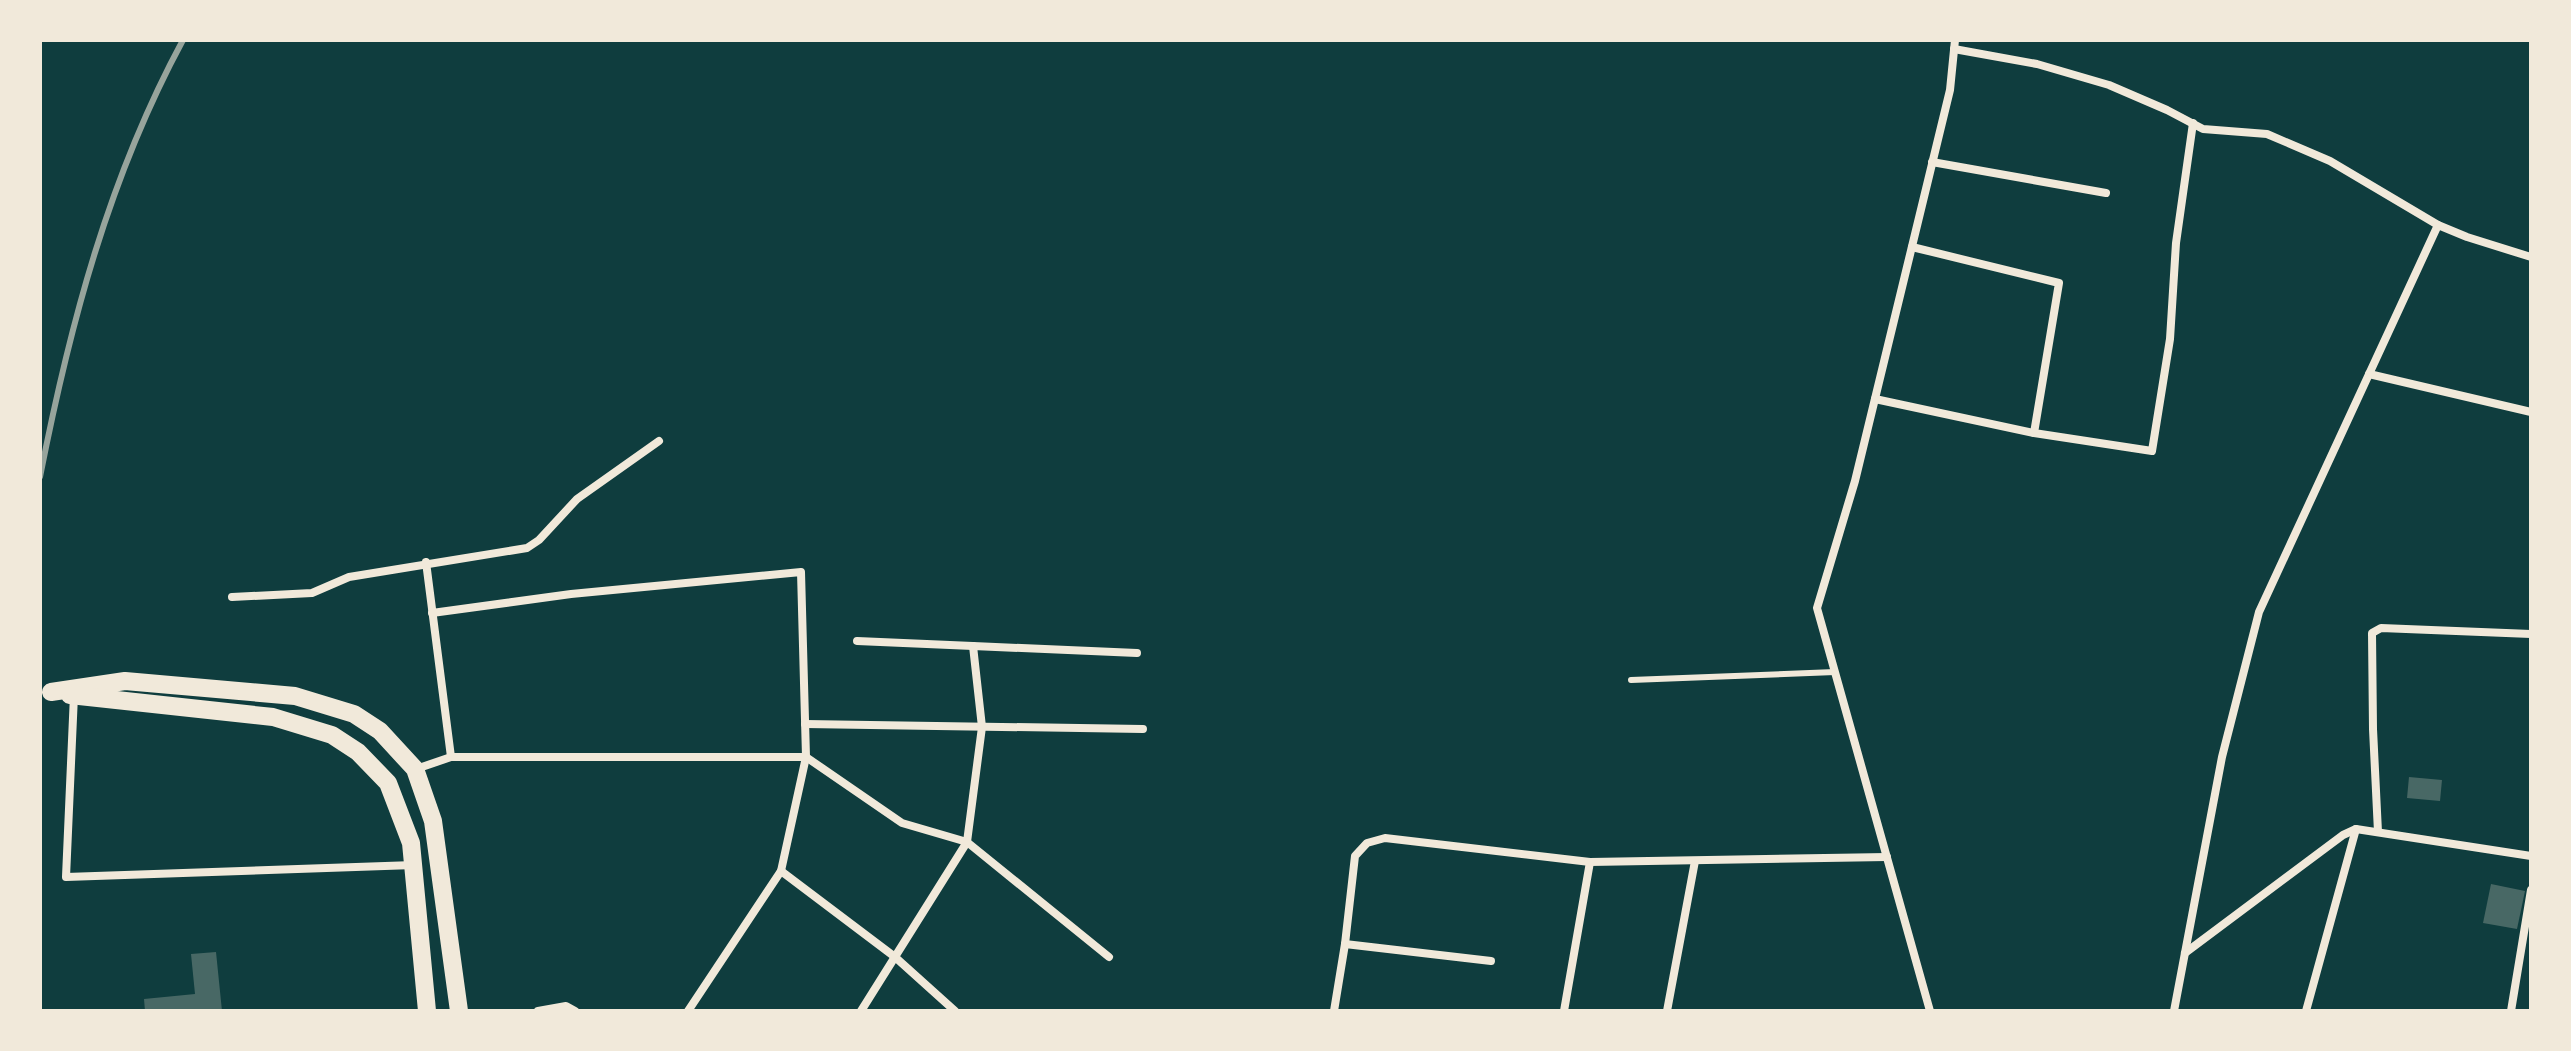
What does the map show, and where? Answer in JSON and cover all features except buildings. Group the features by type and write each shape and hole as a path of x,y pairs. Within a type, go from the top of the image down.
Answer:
{"main road":[{"path":"427,1011 411,843 388,783 358,752 332,735 273,717 51,692 125,681 295,696 354,714 380,731 415,769 433,821 459,1011"},
{"path":"402,819 429,810"}],"street":[{"path":"1930,1011 1817,608 1855,481 1912,247 1950,90 1954,44 2109,85 2203,129 2267,134 2330,161 2438,225 2531,257"},
{"path":"1875,399 2034,433 2152,451 2170,339 2176,243 2193,123"},
{"path":"1932,162 2106,193"},
{"path":"2174,1011 2222,757 2259,612 2438,225"},
{"path":"1912,247 2059,283 2034,433"},
{"path":"2369,374 2531,412"},
{"path":"232,597 312,593 349,577 426,562 512,553 527,548 539,540 577,499 659,441"},
{"path":"426,562 451,757"},
{"path":"432,613 571,594 801,572 806,757 781,871 688,1011"},
{"path":"2378,832 2372,633 2381,628 2531,634"},
{"path":"857,641 1137,653"},
{"path":"861,1011 967,842 982,727 973,646"},
{"path":"74,695 66,877 414,865"},
{"path":"805,724 1143,729"},
{"path":"415,769 451,757 806,757 902,823 967,842 1109,957"},
{"path":"2185,953 2343,835 2356,829 2531,856"},
{"path":"2306,1011 2356,829"},
{"path":"1334,1011 1355,856 1367,843 1385,838 1590,862 1887,857"},
{"path":"1667,1011 1695,861"},
{"path":"1564,1011 1590,862"},
{"path":"781,871 895,957 955,1011"},
{"path":"2511,1011 2531,890"},
{"path":"1345,944 1491,961"},
{"path":"538,1011 566,1006 575,1011"}],"lane":[{"path":"1631,680 1835,672"}],"railway":[{"path":"40,477 65,363 95,252 134,145 183,40"}]}
